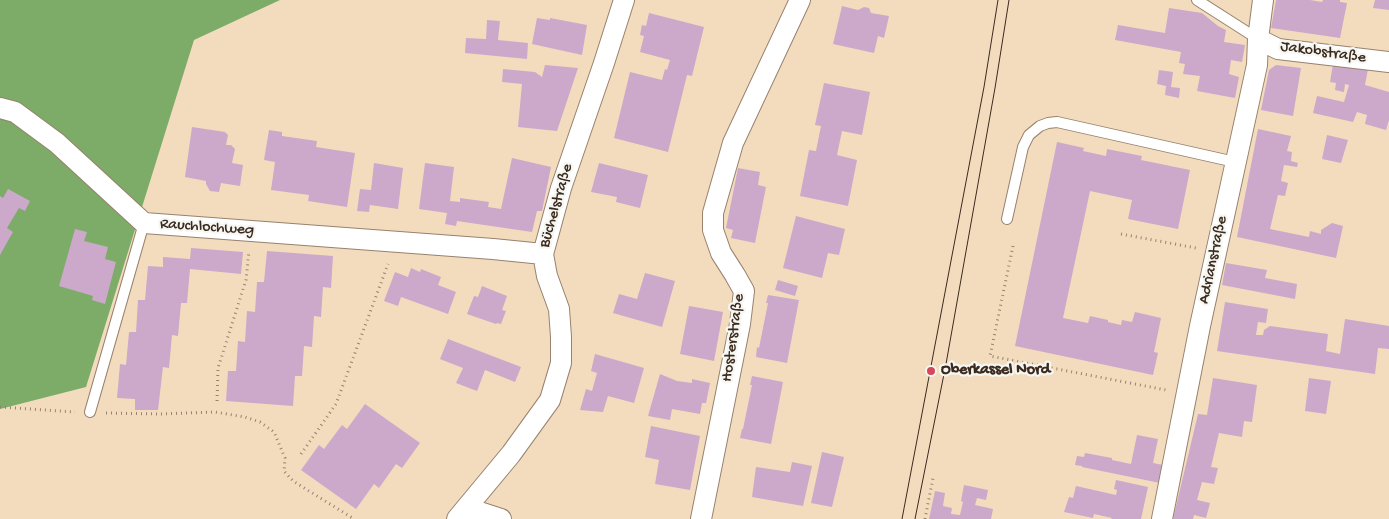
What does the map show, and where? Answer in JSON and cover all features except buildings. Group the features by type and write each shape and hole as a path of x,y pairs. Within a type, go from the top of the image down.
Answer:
{"street":[{"name":"Büchelstraße","path":"462,514 511,454 550,400 561,363 559,309 542,254 560,188 624,0"},
{"name":"Hosterstraße","path":"701,519 740,324 744,291 721,252 713,230 713,213 733,143 800,0"},
{"name":"Adrianstraße","path":"1162,519 1186,394 1257,66 1262,0"},
{"name":"Jakobstraße","path":"1258,39 1278,49 1389,62"},
{"name":"Rauchlochweg","path":"0,108 15,112 57,143 144,223 542,254"},
{"path":"462,514 501,519"}],"lane":[{"path":"1197,0 1258,39"},
{"path":"1007,219 1023,147 1029,135 1040,126 1048,123 1057,122 1235,162"},
{"path":"90,412 144,223"}],"path":[{"path":"217,401 218,368 246,280 251,231"},
{"path":"1121,234 1216,252"},
{"path":"301,454 336,404 396,242"},
{"path":"1013,246 990,356 1186,394"},
{"path":"215,412 246,417 260,422 274,432 285,458 284,471 293,481 354,519"},
{"path":"925,519 933,478"}],"green space":[{"path":"0,0 280,0 194,40 86,387 0,409"}],"tram line":[{"path":"902,519 984,87 998,0"},
{"path":"915,519 946,364 1009,0"}],"place":[{"name":"Oberkassel Nord","path":"931,371"}]}
